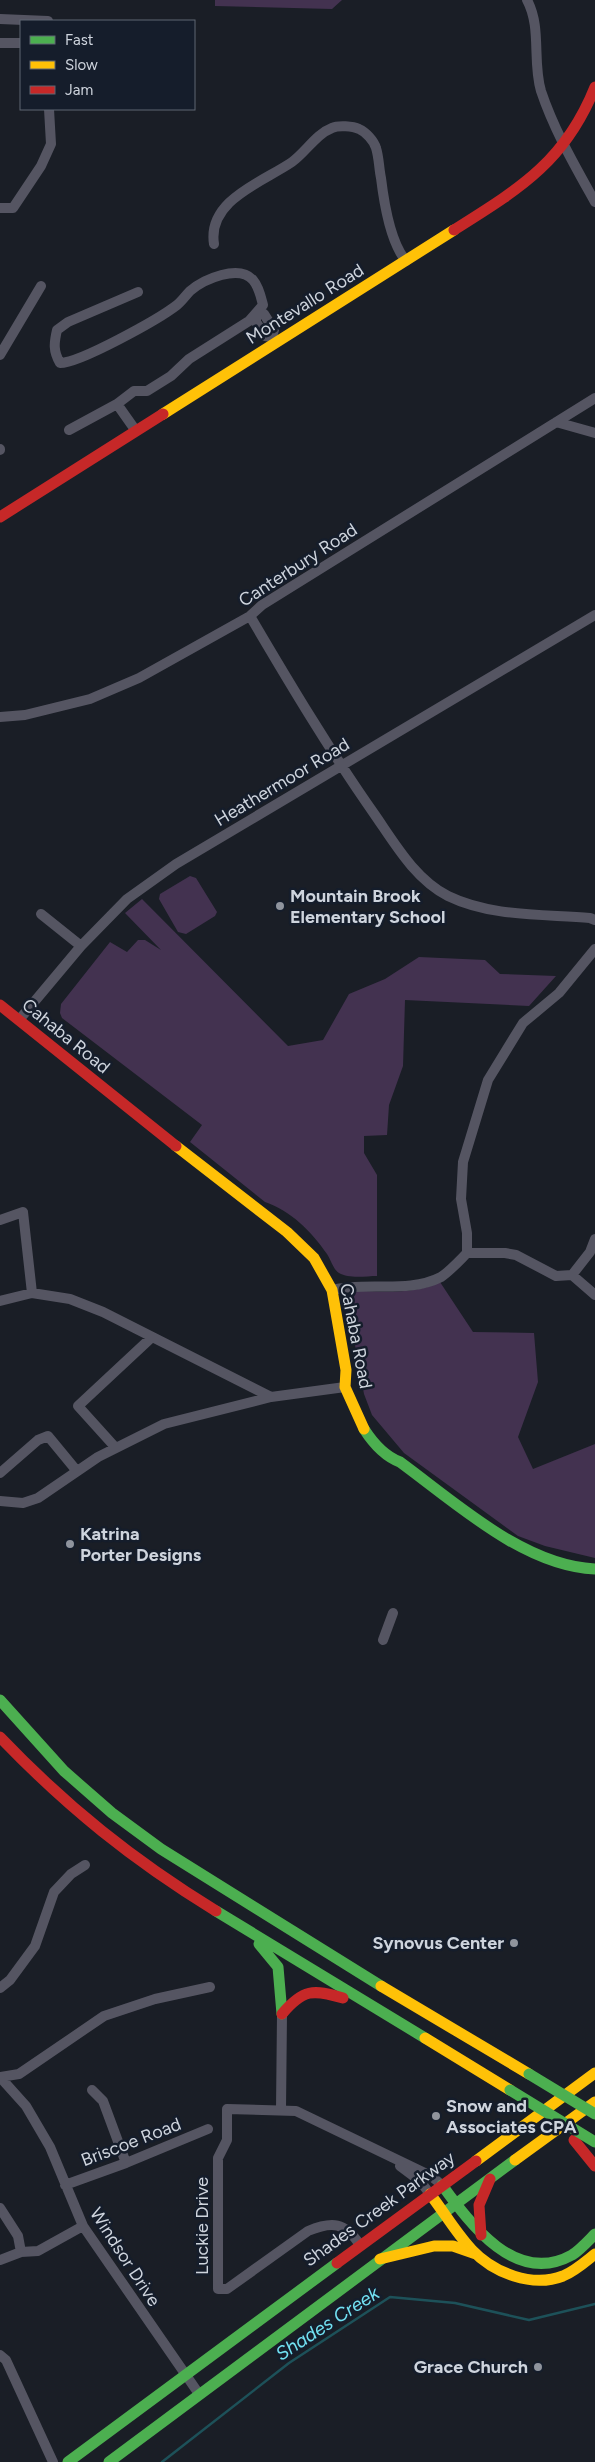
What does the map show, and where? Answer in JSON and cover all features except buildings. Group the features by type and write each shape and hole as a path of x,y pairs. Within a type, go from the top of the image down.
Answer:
{"main road":[{"name":"Montevallo Road","path":"0,517 136,431 274,340 406,261 513,193 544,169 564,147 586,113 595,87"},
{"name":"Cahaba Road","path":"0,1005 287,1232 314,1258 332,1290 333,1306 346,1370 345,1387 357,1417 366,1433 389,1458 400,1462 511,1542 540,1557 573,1568 595,1569"},
{"path":"0,1700 64,1771 112,1813 161,1849 307,1941 595,2114"},
{"path":"0,1737 40,1779 107,1837 167,1881 402,2025 423,2049 595,2142"},
{"path":"247,1931 278,1967 282,2014"},
{"path":"282,2014 301,1994 310,1990 321,1990 374,2008"},
{"name":"Shades Creek Parkway","path":"68,2462 595,2073"},
{"path":"506,2093 574,2140 595,2166"},
{"path":"109,2462 444,2211 595,2102"},
{"path":"481,2235 479,2205 490,2178"},
{"path":"442,2185 481,2235 506,2254 533,2264 549,2264 571,2257 595,2234"},
{"path":"430,2194 476,2254 492,2267 514,2278 537,2281 560,2277 579,2267 593,2256"},
{"path":"380,2259 434,2246 454,2246 476,2254"}],"street":[{"path":"527,0 536,29 536,65 541,90 564,147 595,202"},
{"path":"0,19 48,20"},
{"path":"0,43 20,43"},
{"path":"0,208 14,208 41,166 50,144 49,110"},
{"path":"214,244 212,233 214,223 232,198 293,161 326,130 336,126 358,129 372,139 377,149 384,206 400,254 406,261"},
{"path":"69,430 134,392 147,391 170,376 188,359 256,314 263,305 253,280 240,273 221,274 191,290 178,304 149,322 95,351 68,363 60,362 56,355 54,343 57,330 68,322 138,292"},
{"path":"0,356 41,286"},
{"path":"256,314 256,322 265,336 274,340"},
{"name":"Canterbury Road","path":"0,717 25,715 90,699 139,678 250,616 262,604 595,398"},
{"path":"116,404 136,431"},
{"path":"556,422 595,433"},
{"name":"Heathermoor Road","path":"19,1020 81,946 127,899 176,864 595,615"},
{"path":"250,616 340,766 407,860 426,880 448,896 496,911 590,918 595,920"},
{"path":"41,914 81,946"},
{"path":"467,1253 468,1233 461,1199 463,1162 488,1080 523,1023 558,993 595,949"},
{"path":"0,1220 23,1212 32,1293"},
{"path":"572,1275 590,1252 595,1239"},
{"path":"332,1290 345,1286 415,1285 442,1276 467,1253 505,1253 516,1255 556,1276 572,1275 595,1295"},
{"path":"0,1302 32,1293 70,1299 103,1312 271,1398"},
{"path":"115,1447 78,1406 152,1338"},
{"path":"0,1502 24,1504 38,1498 76,1470 115,1447 164,1424 271,1398 345,1387"},
{"path":"0,1473 38,1440 48,1436 76,1470"},
{"path":"383,1640 393,1613"},
{"path":"0,1988 10,1980 35,1946 54,1892 71,1874 85,1865"},
{"path":"0,2077 19,2074 104,2016 155,1999 210,1987"},
{"path":"281,2109 282,2014"},
{"name":"Windsor Drive","path":"0,2077 26,2106 50,2147 64,2185 84,2226 184,2375"},
{"path":"92,2090 103,2101 126,2163"},
{"name":"Luckie Drive","path":"360,2245 352,2234 334,2223 322,2226 308,2232 227,2289 218,2289 218,2158 227,2140 227,2109 281,2109 296,2111 431,2176 442,2185"},
{"name":"Briscoe Road","path":"64,2185 126,2163 208,2129"},
{"name":"Luckie Drive","path":"383,2153 420,2181 430,2194"},
{"path":"0,2208 18,2236 21,2252"},
{"path":"0,2260 21,2252 38,2251 84,2226"},
{"path":"0,2354 6,2360 54,2462"},
{"path":"184,2375 198,2394"}],"shaded area":[{"path":"215,0 342,0 332,9 215,6"},
{"path":"190,876 196,878 217,912 215,916 186,934 178,932 159,899 160,894"},
{"path":"142,899 288,1046 323,1040 349,994 385,979 419,957 485,960 500,974 556,976 529,1006 405,1000 403,1066 389,1105 387,1135 364,1136 364,1153 377,1175 377,1276 353,1277 339,1273 321,1246 300,1223 283,1210 265,1202 190,1142 202,1125 62,1018 60,1013 61,1004 110,942 127,952 138,940 145,940 161,950 125,913"},
{"path":"440,1282 473,1332 534,1333 538,1382 518,1437 533,1469 595,1444 595,1558 545,1546 518,1536 404,1453 372,1415 364,1394 347,1302 354,1291 409,1291"}],"waterway":[{"name":"Shades Creek","path":"162,2462 289,2363 390,2297 455,2303 529,2320 595,2304"}],"traffic: fast":[{"path":"364,1429 384,1453 400,1462 492,1530 542,1557 569,1565 595,1569"},
{"path":"0,1700 64,1771 112,1813 161,1849 381,1986"},
{"path":"216,1911 425,2038"},
{"path":"259,1944 278,1967 282,2014"},
{"path":"529,2074 595,2114"},
{"path":"510,2090 595,2142"},
{"path":"109,2462 515,2160"},
{"path":"442,2185 481,2233 497,2247 514,2257 532,2263 552,2263 572,2255 595,2234"},
{"path":"68,2462 337,2263"}],"traffic: slow":[{"path":"163,414 454,230"},
{"path":"176,1146 287,1232 314,1258 332,1290 346,1370 345,1387 364,1429"},
{"path":"381,1986 529,2074"},
{"path":"425,2038 510,2090"},
{"path":"476,2161 595,2073"},
{"path":"515,2160 595,2102"},
{"path":"430,2194 472,2250 491,2265 514,2276 539,2280 563,2276 572,2272 595,2254"},
{"path":"380,2259 434,2246 453,2246 476,2254"}],"traffic: jam":[{"path":"454,230 519,187 538,171 569,135 583,113 595,87"},
{"path":"0,517 163,414"},
{"path":"0,1005 176,1146"},
{"path":"0,1737 50,1787 102,1831 157,1872 216,1911"},
{"path":"282,2014 296,2000 309,1993 324,1993 343,1998"},
{"path":"574,2140 595,2166"},
{"path":"337,2263 476,2161"},
{"path":"481,2235 479,2205 490,2179"}],"place":[{"name":"Mountain Brook Elementary School","path":"280,906"},
{"name":"Katrina Porter Designs","path":"70,1544"},
{"name":"Synovus Center","path":"514,1943"},
{"name":"Snow and Associates CPA","path":"436,2116"},
{"name":"Grace Church","path":"538,2367"}]}
